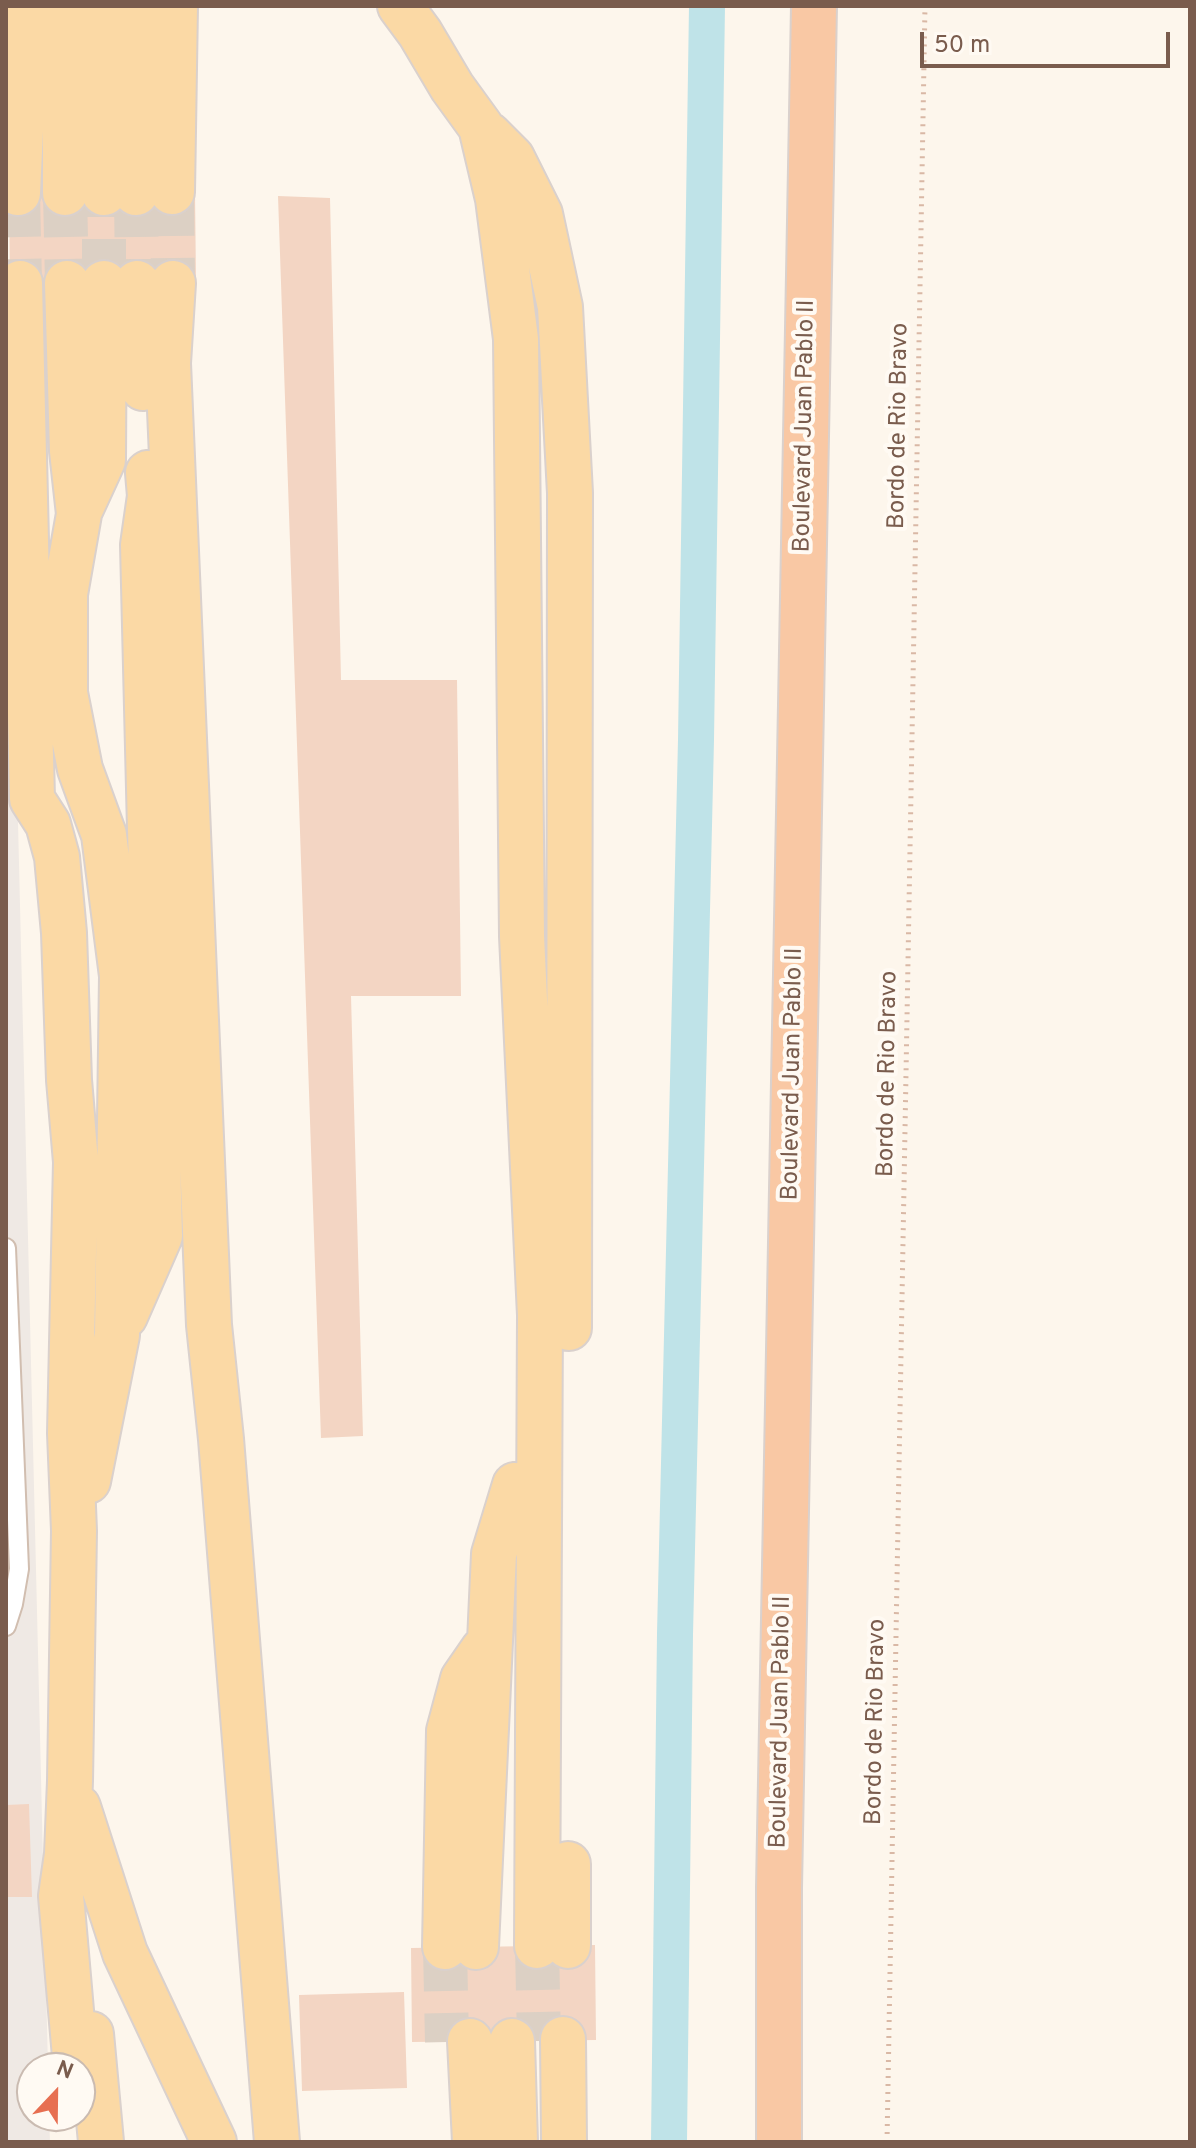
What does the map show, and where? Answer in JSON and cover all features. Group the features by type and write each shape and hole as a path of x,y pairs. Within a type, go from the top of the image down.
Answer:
{"highway":[{"name":"Boulevard Juan Pablo II","path":"779,2142 779,1873 814,6"}],"main road":[{"path":"18,193 27,6"},
{"path":"65,6 119,193"},
{"path":"102,6 119,193"},
{"path":"119,193 134,6"},
{"path":"119,193 175,6"},
{"path":"400,6 481,127 512,158 528,188 540,214 560,307 570,493 507,1947"},
{"path":"481,127 498,199 516,339 522,936 540,1315 539,1397 507,1947"},
{"path":"20,283 32,799 48,824 57,857 76,1162 70,1433 74,1531 70,1781 67,1854 61,1896 75,2052"},
{"path":"74,1531 94,1460 117,1335 122,976 104,835 80,769 65,693 65,594 79,514 103,460 120,283"},
{"path":"117,1335 160,1236 143,545 150,496 120,283"},
{"path":"79,514 72,451 120,283"},
{"path":"120,283 168,363 209,1325 221,1439 277,2142"},
{"path":"103,460 147,514"},
{"path":"160,1236 209,1325"},
{"path":"507,1947 449,1731 463,1679 491,1639 494,1554 539,1397"},
{"path":"507,1947 515,1485"},
{"path":"70,1781 125,1953 214,2142"},
{"path":"67,1854 78,1889 101,2142"},
{"path":"448,2142 506,2041"},
{"path":"475,2142 506,2041"},
{"path":"506,2041 515,2142"},
{"path":"506,2041 540,2142"},
{"path":"506,2041 564,2142"}],"lane":[{"path":"6,1248 19,1569 6,1626"}],"path":[{"name":"Bordo de Rio Bravo","path":"887,2142 925,6"}],"shaded area":[{"path":"6,324 48,2052 16,2052 16,2132 50,2132 50,2142 6,2142"}],"building":[{"path":"195,192 196,283 10,284 9,194"},
{"path":"278,196 330,198 341,680 457,680 461,996 351,996 363,1436 321,1438"},
{"path":"29,1804 32,1897 6,1897 6,1805"},
{"path":"595,1945 596,2040 412,2042 411,1948"},
{"path":"404,1992 407,2088 302,2091 299,1995"}],"waterway":[{"path":"669,2142 675,1634 696,740 707,6"}],"tunnel":[{"path":"172,192 173,283"},
{"path":"18,193 20,283"},
{"path":"65,193 67,283"},
{"path":"104,193 104,283"},
{"path":"136,193 137,283"},
{"path":"537,1946 539,2041"},
{"path":"445,1947 447,2042"}]}
